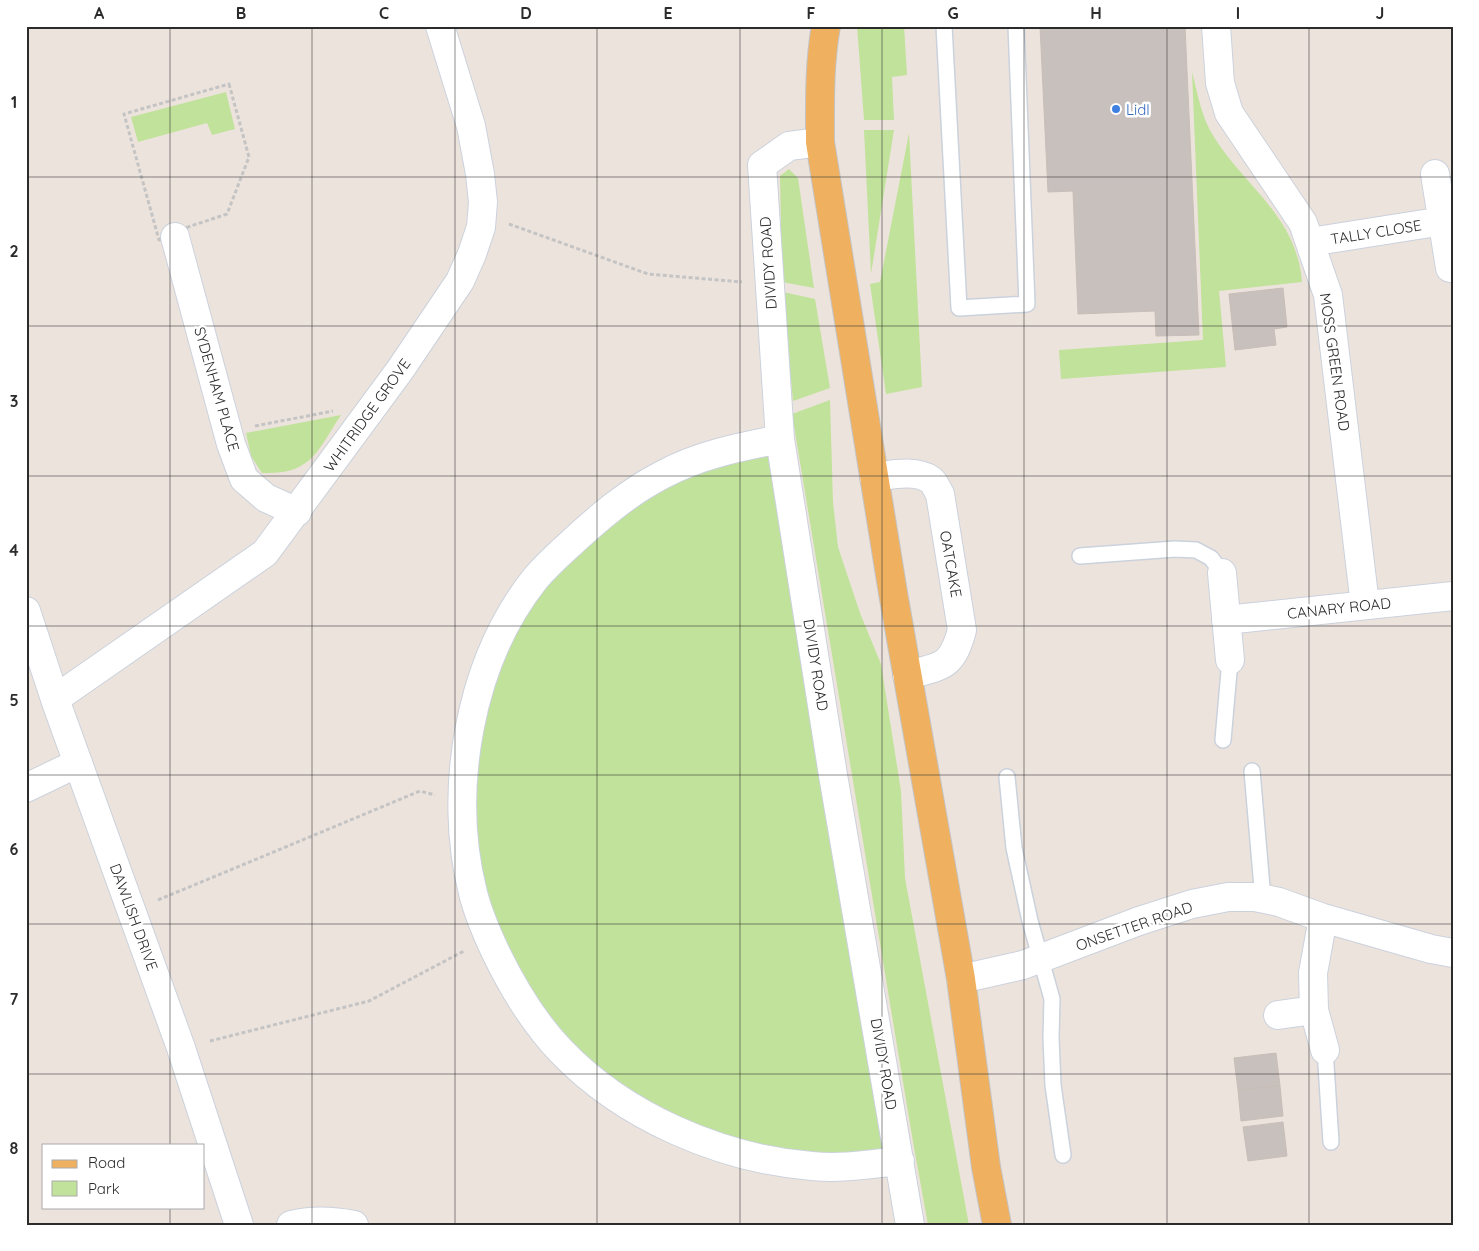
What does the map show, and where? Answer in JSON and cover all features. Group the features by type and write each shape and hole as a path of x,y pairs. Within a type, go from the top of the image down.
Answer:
{"main road":[{"path":"826,26 822,47 820,142 907,675 961,979 986,1167 997,1225"}],"street":[{"name":"WHITRIDGE GROVE","path":"55,699 265,553 376,404 460,281 481,227 484,202 470,126 440,26"},
{"name":"MOSS GREEN ROAD","path":"1216,26 1220,83 1229,114 1303,224 1328,294 1366,605"},
{"name":"DIVIDY ROAD","path":"820,142 789,146 762,165 780,439 833,775 910,1225"},
{"name":"TALLY CLOSE","path":"1435,174 1450,268"},
{"name":"TALLY CLOSE","path":"1310,242 1443,221"},
{"name":"SYDENHAM PLACE","path":"181,232 228,431 244,479 266,498 297,512"},
{"path":"780,439 735,448 662,474 622,500 594,522 536,579 517,606 503,631 479,690 470,725 464,764 462,802 465,846 473,893 489,938 506,974 526,1005 559,1049 590,1078 626,1104 672,1129 720,1148 778,1161 813,1166 855,1166 900,1161"},
{"name":"OATCAKE","path":"874,477 900,474 919,475 932,481 940,494 962,630 958,646 949,660 932,669 907,675"},
{"path":"1222,573 1230,660"},
{"name":"CANARY ROAD","path":"1226,620 1453,596"},
{"name":"DAWLISH DRIVE","path":"26,611 55,699 181,1048 239,1225"},
{"path":"26,788 78,763"},
{"name":"ONSETTER ROAD","path":"961,979 1023,965 1139,921 1192,904 1228,897 1254,897 1279,902 1323,918 1431,949 1453,953"},
{"path":"1323,918 1313,973 1314,1010 1325,1050"},
{"path":"1278,1015 1314,1010"},
{"path":"291,1225 340,1222 354,1225"}],"lane":[{"path":"944,26 959,308 1027,304 1016,26"},
{"path":"1080,556 1175,549 1196,550 1211,558 1222,573"},
{"path":"1223,740 1230,660"},
{"path":"1252,771 1262,899"},
{"path":"1007,777 1014,848 1030,921 1052,999 1053,1085 1064,1155"},
{"path":"1325,1050 1331,1142"}],"path":[{"path":"229,84 249,157 227,214 181,232 159,240 124,114 229,84"},
{"path":"482,214 648,274 770,284"},
{"path":"228,431 376,404"},
{"path":"131,911 420,791 462,802"},
{"path":"181,1048 369,1001 489,938"}],"green space":[{"path":"857,26 904,26 907,75 892,77 894,120 864,120"},
{"path":"1192,72 1200,105 1214,137 1282,223 1297,256 1302,282 1219,291 1226,367 1061,379 1059,350 1203,340"},
{"path":"226,92 235,129 212,135 207,123 138,142 131,117"},
{"path":"864,130 894,130 871,274"},
{"path":"909,133 922,387 886,394 870,284 880,282"},
{"path":"789,169 798,178 814,288 782,282 780,176"},
{"path":"783,292 815,299 830,388 793,401"},
{"path":"830,400 833,502 838,547 860,613 881,664 901,791 905,878 969,1225 928,1225 913,1142 792,414"},
{"path":"341,415 319,450 303,465 279,473 262,473 251,456 246,433"},
{"path":"780,439 900,1161 778,1161 590,1078 489,938 462,802 517,606 622,500"}],"building":[{"name":"Lidl","path":"1040,26 1185,26 1199,335 1156,336 1155,311 1078,314 1073,191 1048,192"},
{"path":"1283,288 1287,327 1274,329 1276,345 1235,350 1229,294"},
{"path":"1276,1053 1280,1086 1238,1090 1234,1058"},
{"path":"1280,1086 1283,1116 1241,1121 1238,1090"},
{"path":"1283,1122 1287,1156 1248,1161 1243,1127"}],"place":[{"name":"Lidl","path":"1116,109"}]}
